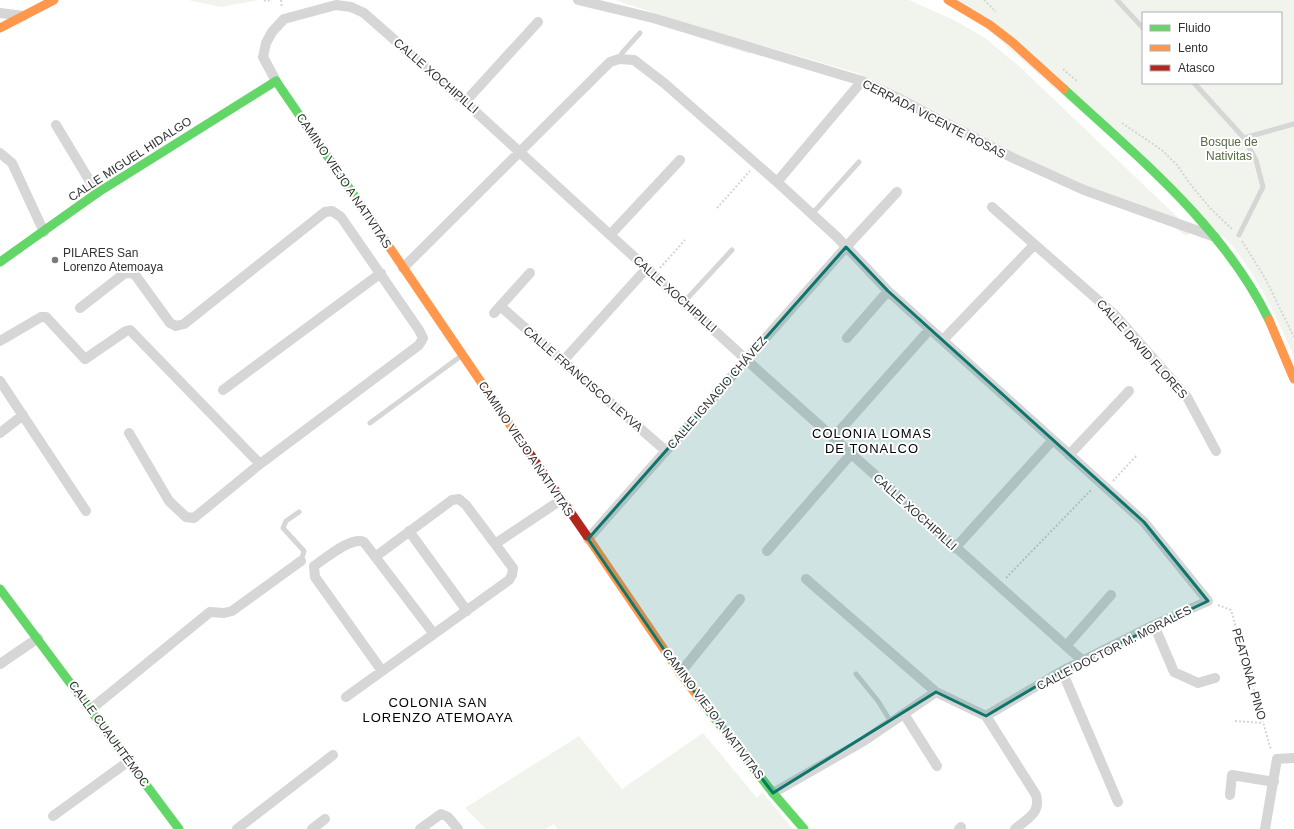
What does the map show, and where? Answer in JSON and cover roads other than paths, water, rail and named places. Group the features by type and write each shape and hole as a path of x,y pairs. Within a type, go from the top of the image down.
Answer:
{"street":[{"path":"0,28 54,0"},
{"name":"CERRADA VICENTE ROSAS","path":"578,0 653,18 862,81 898,98 1013,158 1084,190 1215,237"},
{"path":"948,0 990,25 1012,42 1166,184 1215,237 1235,263 1264,310 1277,336 1294,379"},
{"name":"CALLE XOCHIPILLI","path":"263,58 266,43 272,32 284,19 336,5 351,7 364,13 465,102 833,438 1082,661"},
{"path":"0,14 23,16"},
{"path":"465,102 538,22"},
{"name":"CAMINO VIEJO A NATIVITAS","path":"263,58 276,81 680,673 773,793 804,829"},
{"path":"403,268 610,62 619,60 634,60 664,83 777,182 846,247 888,291 1069,455 1129,391"},
{"name":"CALLE MIGUEL HIDALGO","path":"0,262 97,193 276,81"},
{"path":"777,182 862,81"},
{"path":"56,124 97,193"},
{"path":"0,154 12,163 44,232"},
{"path":"610,235 680,160"},
{"name":"CALLE IGNACIO CHÁVEZ","path":"588,539 846,247 898,192"},
{"name":"CALLE DAVID FLORES","path":"992,207 1115,315 1149,352 1187,397 1216,451"},
{"path":"80,308 126,273 131,273 136,276 170,323 176,326 184,324 325,212 332,211 341,217 381,273 419,330 422,338 419,345 260,464 194,518 186,517 169,501 129,433"},
{"path":"943,340 1034,245"},
{"path":"563,361 651,272"},
{"path":"223,390 381,273"},
{"name":"CALLE FRANCISCO LEYVA","path":"530,273 497,309 563,361 666,451"},
{"path":"847,338 888,291"},
{"path":"0,341 41,317 46,316 85,359 126,330 130,330 260,464"},
{"path":"833,438 930,329"},
{"path":"0,381 86,511"},
{"path":"0,433 23,415"},
{"path":"955,548 1052,441"},
{"path":"767,551 851,454"},
{"name":"CALLE DOCTOR M. MORALES","path":"986,716 1062,671 1154,625 1208,601 1144,522 1069,455"},
{"path":"346,697 509,580 512,575 513,568 466,505 459,499 452,500 375,556"},
{"path":"495,544 561,500"},
{"path":"410,531 467,611"},
{"path":"382,671 315,576 314,566 350,542 359,539 364,542 434,634"},
{"path":"91,709 210,612 224,614 232,611 301,561"},
{"path":"806,579 936,692 986,716 1036,795 1038,804 1034,813 1015,829"},
{"name":"CALLE CUAUHTÉMOC","path":"0,589 91,709 179,829"},
{"path":"1066,646 1111,595"},
{"path":"680,673 740,599"},
{"path":"1154,625 1174,672 1198,683 1215,678"},
{"path":"0,664 38,638"},
{"path":"1062,671 1118,802"},
{"path":"773,793 862,742 936,692"},
{"path":"904,714 937,766"},
{"path":"237,829 333,755"},
{"path":"1265,829 1278,759 1294,758"},
{"path":"53,816 129,761"},
{"path":"1230,795 1232,775 1274,782"},
{"path":"420,829 442,814 448,817 458,829"},
{"path":"312,829 325,820"}],"lane":[{"path":"1117,0 1142,27"},
{"path":"619,60 622,53 640,33"},
{"path":"1195,84 1244,138 1256,160 1263,187 1239,235"},
{"path":"1244,138 1294,124"},
{"path":"812,214 859,162"},
{"path":"684,302 732,250"},
{"path":"370,423 462,355"},
{"path":"299,512 286,521 283,528 304,552 301,561"},
{"path":"856,674 878,701 891,722"}],"place":[{"name":"PILARES San Lorenzo Atemoaya","path":"55,260"}],"district":[{"name":"COLONIA LOMAS DE TONALCO","path":"872,440"},
{"name":"COLONIA SAN LORENZO ATEMOAYA","path":"438,710"}],"park label":[{"name":"Bosque de Nativitas","path":"1229,149"}]}
